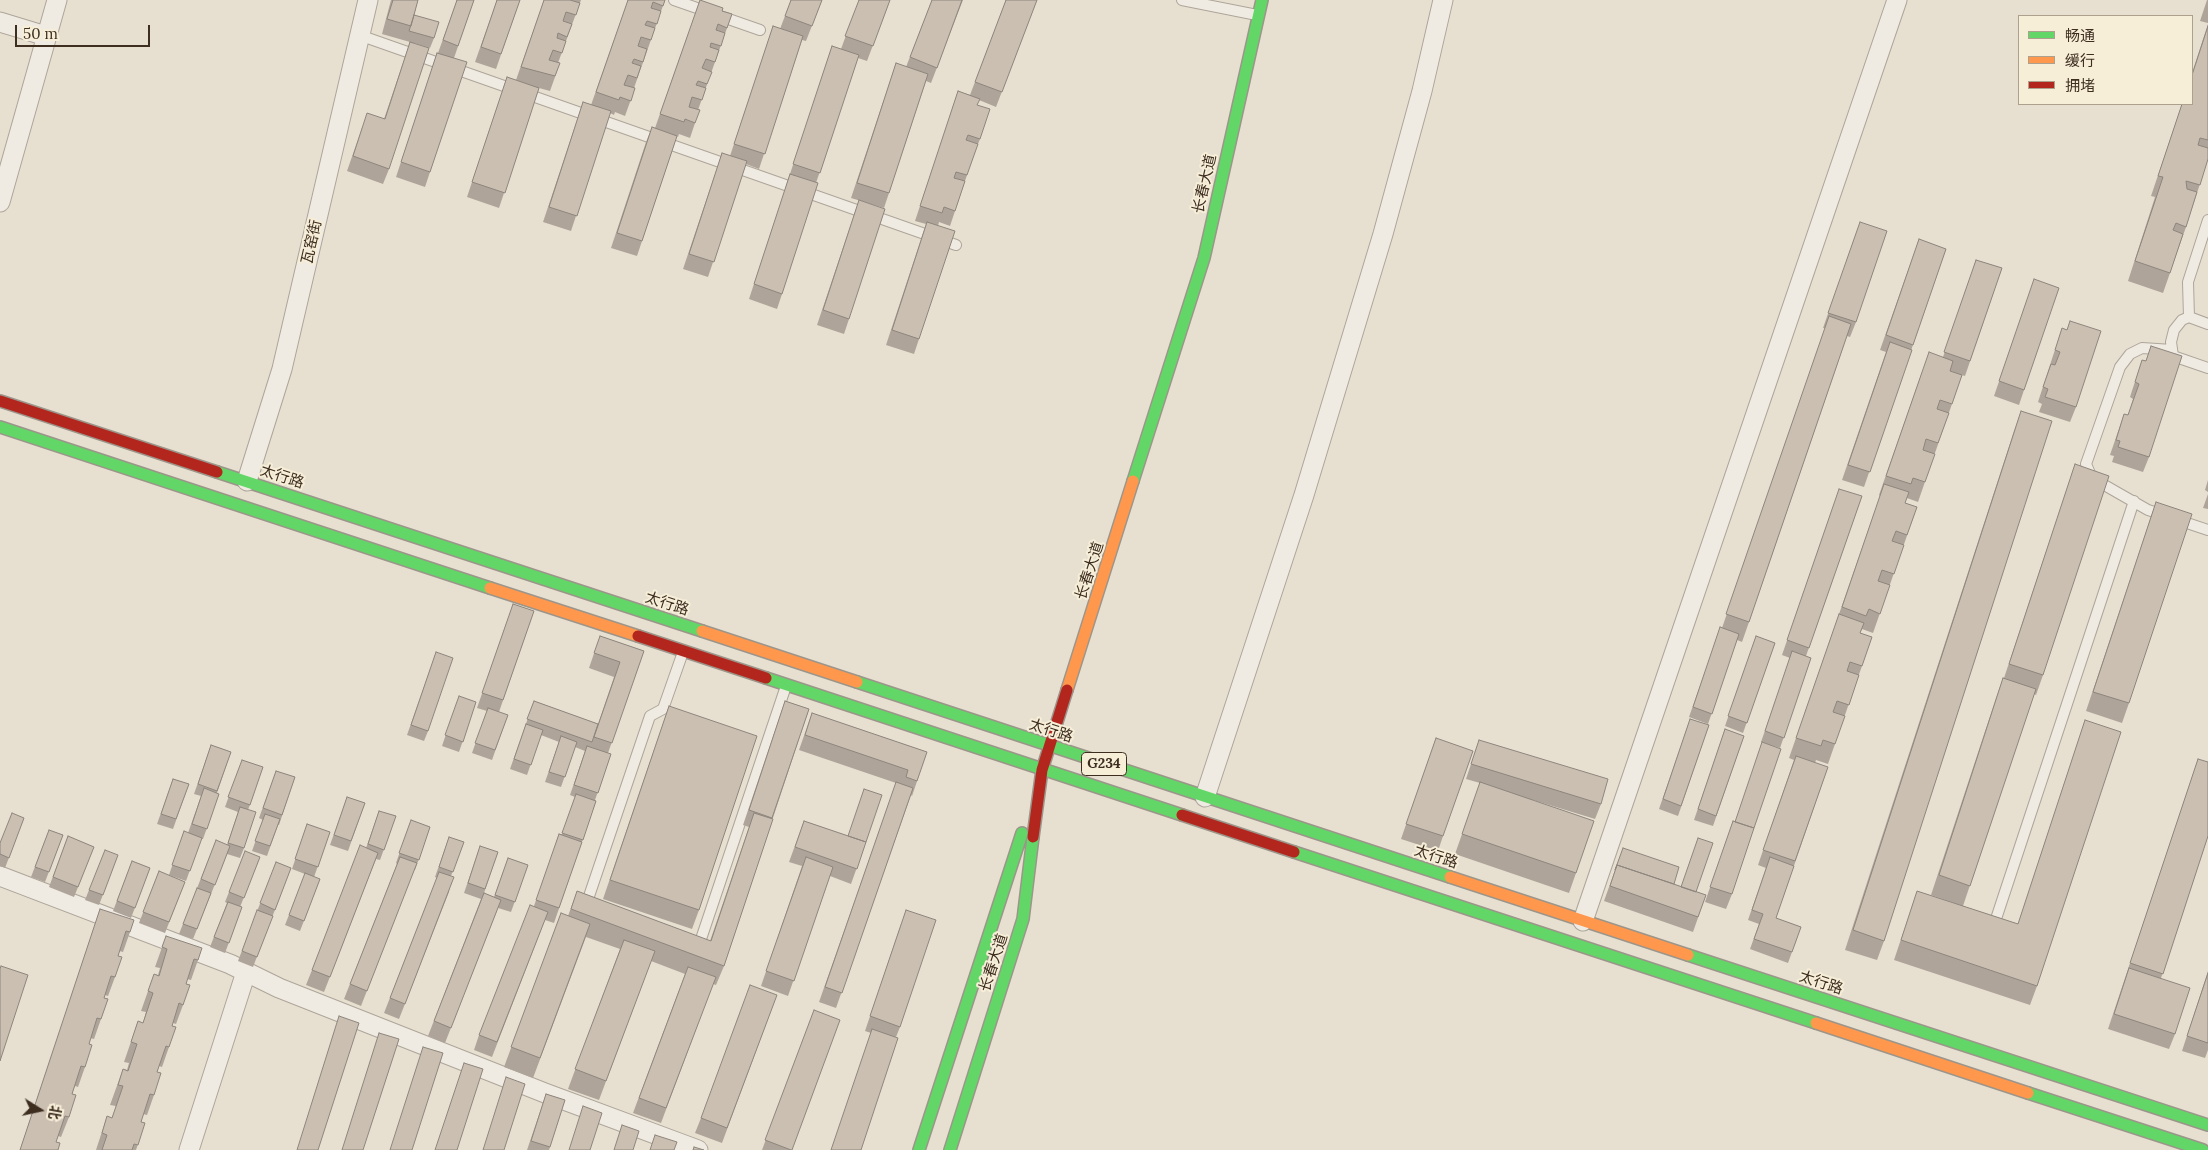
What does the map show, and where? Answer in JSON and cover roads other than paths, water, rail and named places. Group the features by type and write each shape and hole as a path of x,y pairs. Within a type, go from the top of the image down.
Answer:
{"main road":[{"name":"长春大道","path":"950,1150 1024,920 1042,770 1204,258 1262,0"},
{"name":"太行路","path":"0,401 2208,1125"},
{"name":"G234","path":"0,427 2203,1150"},
{"path":"919,1150 1042,770"}],"street":[{"path":"0,202 56,0"},
{"name":"瓦窑街","path":"247,481 282,369 368,0"},
{"path":"1205,797 1304,495 1383,234 1422,91 1443,0"},
{"path":"1583,921 1896,0"},
{"path":"0,22 46,36"},
{"path":"0,876 246,972 279,988 518,1082 698,1150"},
{"path":"189,1150 246,972"}],"lane":[{"path":"674,0 760,30"},
{"path":"1182,0 1258,15"},
{"path":"360,35 956,245"},
{"path":"2189,317 2188,282 2208,220"},
{"path":"2208,324 2189,317 2182,320 2174,330 2171,342 2173,356 2208,368"},
{"path":"2172,350 2142,348 2130,354 2120,368 2086,464 2092,478 2148,510 2208,530"},
{"path":"1993,928 2134,501"},
{"path":"594,913 585,910 650,716 664,709 683,651"},
{"path":"688,945 698,948 786,685"}]}
